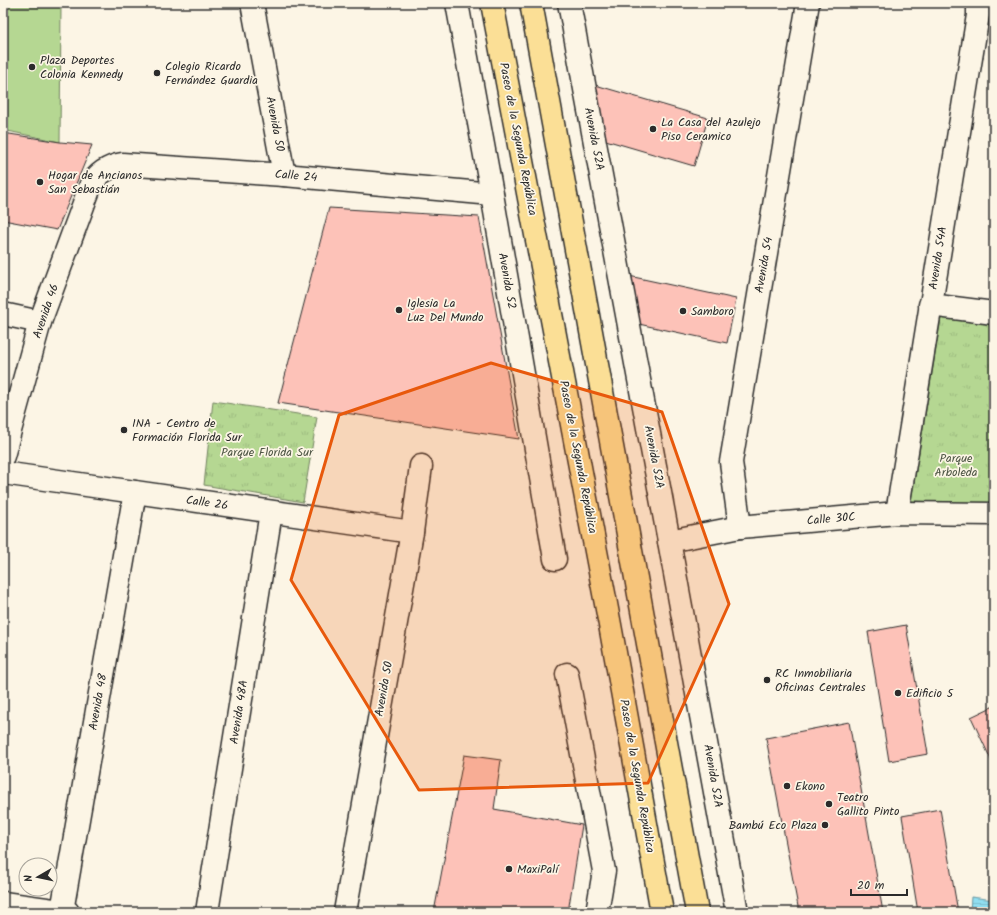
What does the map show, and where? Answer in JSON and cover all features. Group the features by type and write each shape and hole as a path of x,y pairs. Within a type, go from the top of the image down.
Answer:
{"highway":[{"name":"Paseo de la Segunda República","path":"492,3 662,912"},
{"path":"531,3 697,912"}],"street":[{"name":"Avenida 50","path":"252,3 284,175"},
{"name":"Avenida 52","path":"457,3 492,194 554,558"},
{"name":"Avenida 52A","path":"569,3 670,541 737,912"},
{"name":"Avenida 54","path":"740,527 731,462 808,3"},
{"name":"Avenida 54A","path":"897,513 930,305 983,12"},
{"name":"Calle 24","path":"102,172 122,164 284,175 492,194"},
{"name":"Avenida 46","path":"3,456 40,322 90,187 102,172"},
{"path":"930,305 994,313"},
{"path":"3,314 40,322"},
{"name":"Avenida 50","path":"345,912 412,532 421,466"},
{"name":"Calle 26","path":"3,473 412,532"},
{"name":"Avenida 48","path":"65,912 135,492"},
{"name":"Avenida 48A","path":"207,912 271,512"},
{"name":"Calle 30C","path":"670,541 740,527 897,513 994,514"},
{"path":"567,674 604,871 597,912"},
{"path":"3,903 65,912"}],"highlighted area":[{"path":"491,363 662,412 729,604 648,783 419,790 291,580 339,415"}],"green space":[{"name":"Plaza Deportes Colonia Kennedy","path":"3,3 61,3 60,142 3,130"},
{"name":"Parque Arboleda","path":"941,318 994,325 994,504 911,501"},
{"name":"Parque Florida Sur","path":"213,401 317,417 303,502 204,485"}],"water":[{"path":"971,897 994,900 994,912 970,912"}],"building":[{"name":"La Casa del Azulejo Piso Ceramico","path":"592,84 708,118 694,166 602,139"},
{"name":"Hogar de Ancianos San Sebastián","path":"3,133 60,142 92,145 57,230 3,220"},
{"name":"Iglesia La Luz Del Mundo","path":"329,208 479,217 519,439 278,403"},
{"name":"Samboro","path":"629,276 736,299 727,343 634,323"},
{"name":"Edificio 5","path":"906,625 928,754 889,761 868,632"},
{"path":"994,706 994,766 971,717"},
{"name":"Bambú Eco Plaza","path":"849,722 883,912 799,912 766,738"},
{"name":"MaxiPalí","path":"464,755 501,760 494,809 582,825 568,912 434,912"},
{"path":"940,809 958,912 918,912 902,816"}],"place":[{"name":"Plaza Deportes Colonia Kennedy","path":"32,67"},
{"name":"Colegio Ricardo Fernández Guardia","path":"157,73"},
{"name":"La Casa del Azulejo Piso Ceramico","path":"653,129"},
{"name":"Hogar de Ancianos San Sebastián","path":"40,182"},
{"name":"Iglesia La Luz Del Mundo","path":"399,310"},
{"name":"Samboro","path":"683,311"},
{"name":"INA - Centro de Formación Florida Sur","path":"124,430"},
{"name":"RC Inmobiliaria Oficinas Centrales","path":"767,680"},
{"name":"Edificio 5","path":"898,693"},
{"name":"Ekono","path":"787,786"},
{"name":"Teatro Gallito Pinto","path":"829,804"},
{"name":"Bambú Eco Plaza","path":"825,825"},
{"name":"MaxiPalí","path":"509,869"}]}
